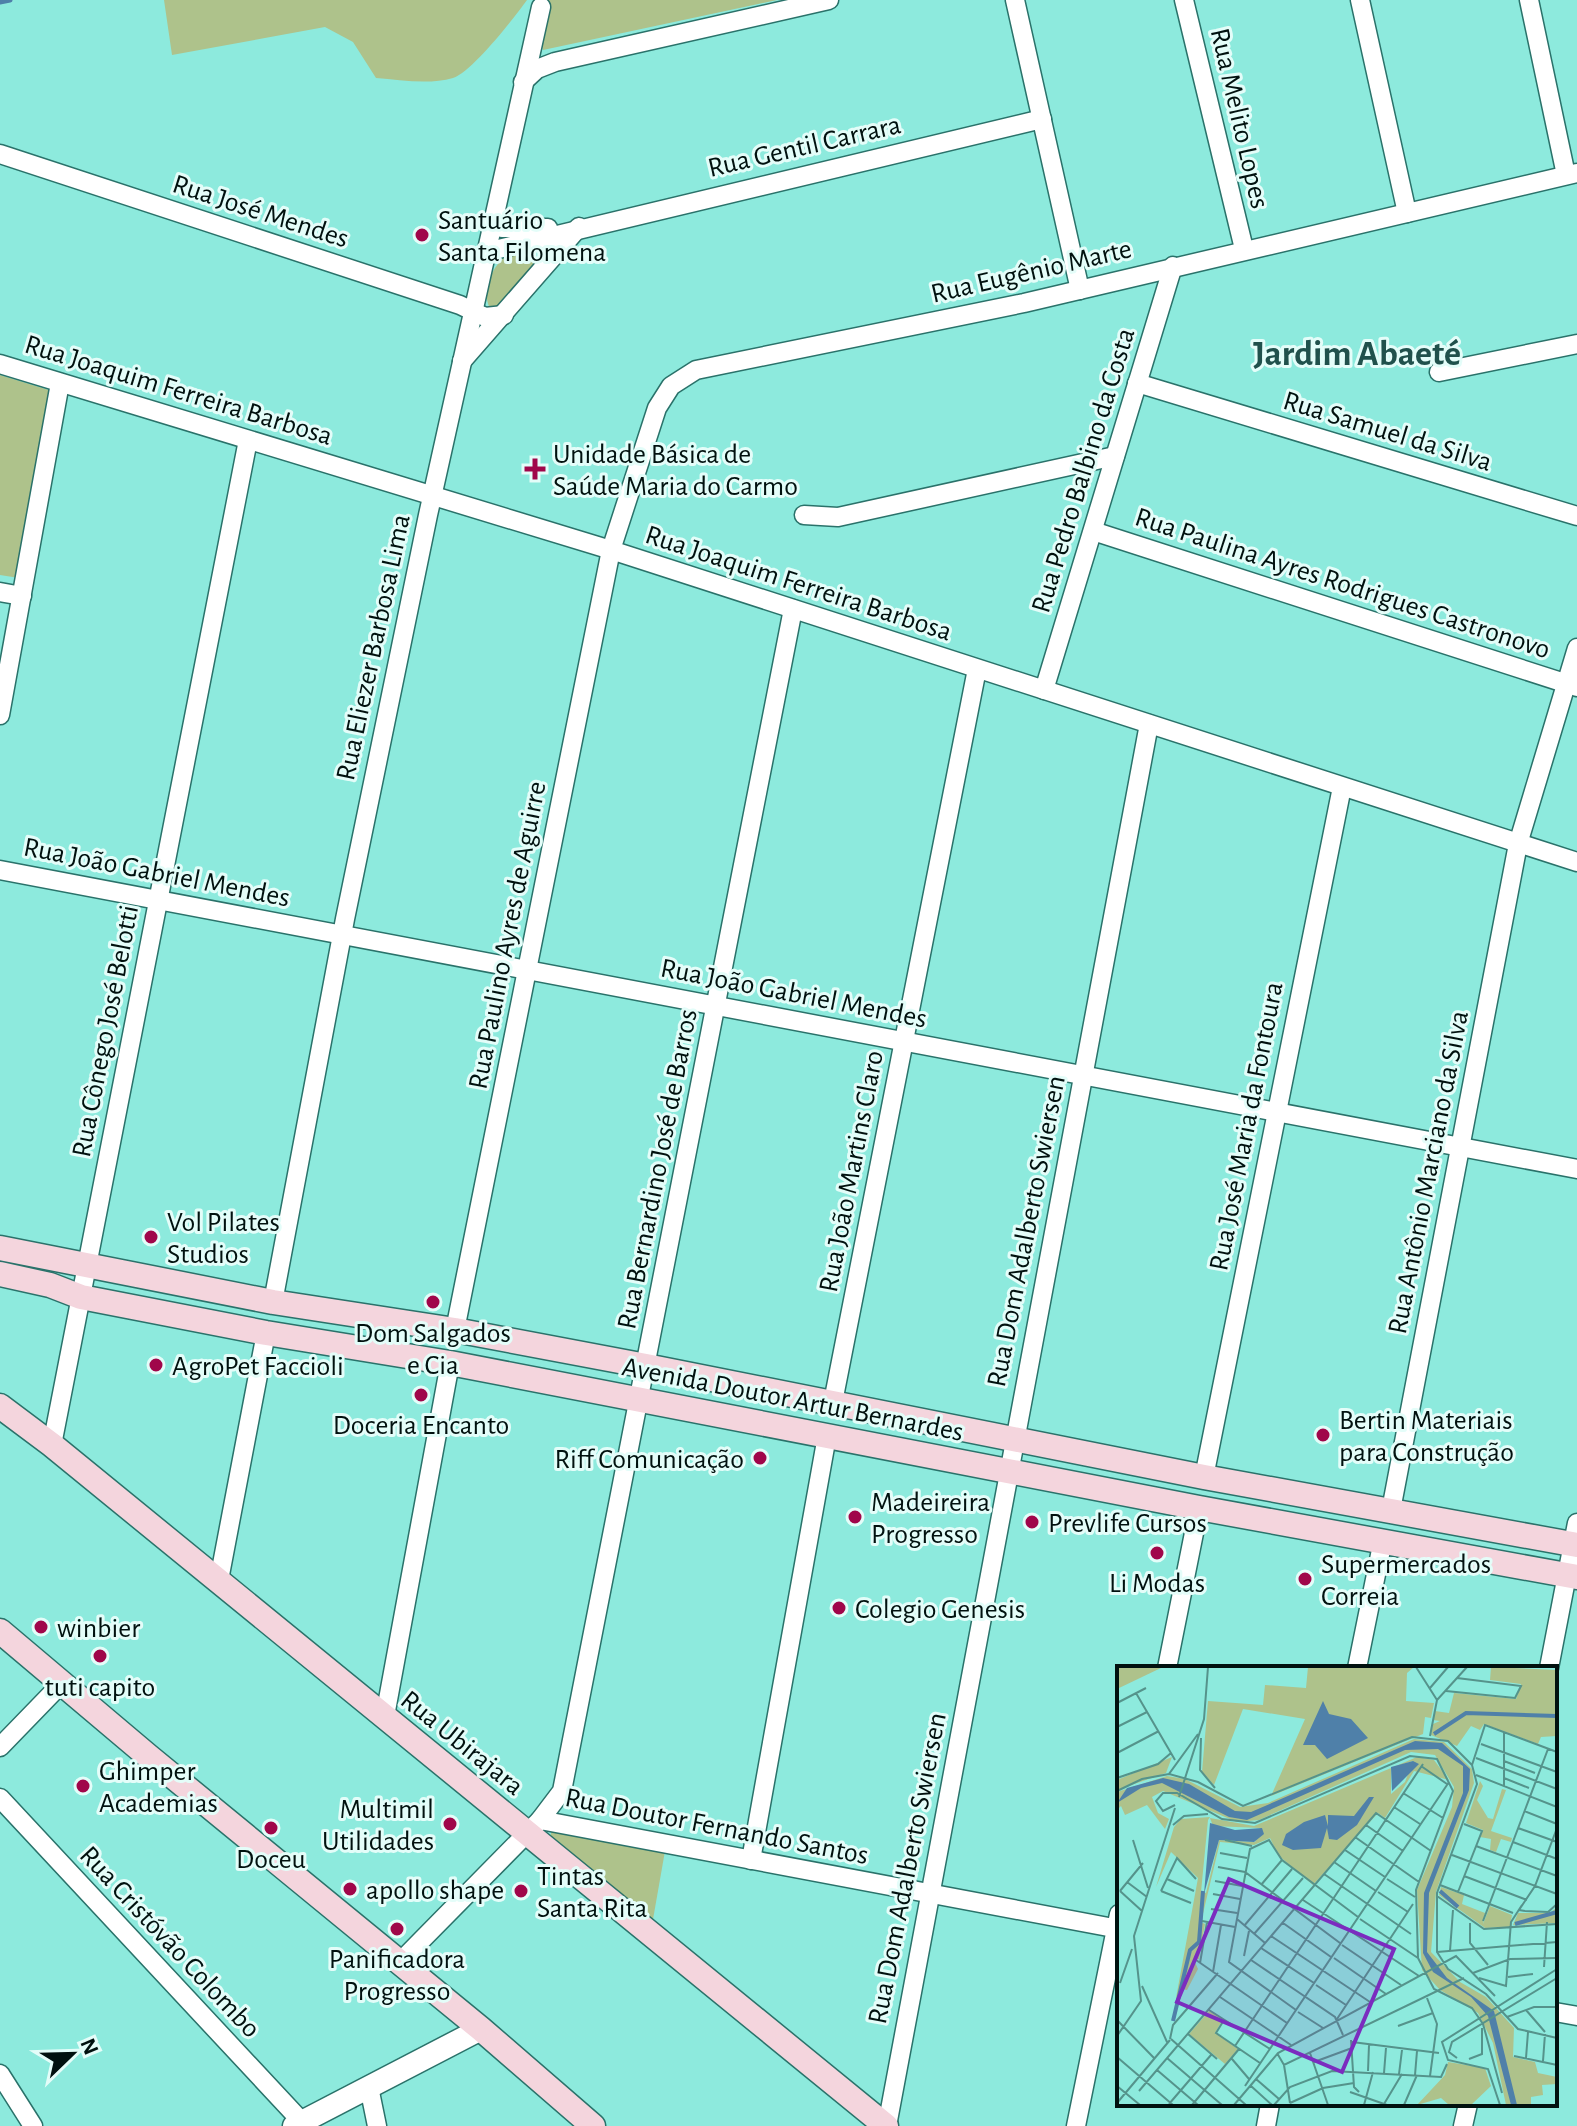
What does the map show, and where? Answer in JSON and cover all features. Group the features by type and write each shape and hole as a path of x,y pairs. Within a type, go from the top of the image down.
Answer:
{"main road":[{"name":"Avenida Doutor Artur Bernardes","path":"0,1248 273,1302 455,1330 646,1366 1204,1477 1391,1510 1576,1537"},
{"name":"Avenida Doutor Artur Bernardes","path":"0,1274 50,1285 81,1297 266,1333 450,1363 1199,1508 1572,1576"},
{"name":"Rua Ubirajara","path":"0,1406 385,1716 533,1826 886,2126"},
{"path":"0,1631 481,2029 593,2126"}],"street":[{"path":"523,82 537,69 555,62 829,0"},
{"path":"1015,0 1080,290"},
{"name":"Rua Melito Lopes","path":"1184,0 1244,249"},
{"path":"1360,0 1407,213"},
{"path":"1529,0 1572,174"},
{"name":"Rua Eliezer Barbosa Lima","path":"273,1302 341,935 472,310 541,7"},
{"name":"Rua Gentil Carrara","path":"486,252 579,227 1042,119"},
{"name":"Rua José Mendes","path":"0,154 472,310 485,317 504,315"},
{"name":"Rua Eugênio Marte","path":"611,550 657,408 671,386 696,370 1080,290 1572,174"},
{"name":"Rua Gentil Carrara","path":"492,223 502,228 579,227"},
{"path":"461,362 579,227"},
{"name":"Rua Pedro Balbino da Costa","path":"1044,690 1173,266"},
{"path":"1439,372 1577,344"},
{"name":"Rua Joaquim Ferreira Barbosa","path":"0,364 611,550 1577,862"},
{"path":"0,715 60,383"},
{"name":"Rua Samuel da Silva","path":"1137,383 1577,516"},
{"name":"Rua Cônego José Belotti","path":"52,1445 248,440"},
{"path":"804,515 838,517 1115,456"},
{"name":"Rua Paulina Ayres Rodrigues Castronovo","path":"1093,531 1572,685"},
{"name":"Rua Paulino Ayres de Aguirre","path":"455,1330 611,550"},
{"path":"0,592 22,596"},
{"name":"Rua Bernardino José de Barros","path":"400,1962 533,1826 562,1791 793,609"},
{"name":"Rua Antônio Marciano da Silva","path":"1391,1510 1518,844 1572,685 1577,648"},
{"name":"Rua João Martins Claro","path":"833,1402 977,669"},
{"name":"Rua Dom Adalberto Swiersen","path":"886,2126 1149,724"},
{"name":"Rua José Maria da Fontoura","path":"1204,1477 1342,787"},
{"name":"Rua João Gabriel Mendes","path":"0,870 1577,1169"},
{"path":"219,1580 266,1333"},
{"path":"385,1716 450,1363"},
{"path":"751,1860 827,1436"},
{"path":"1167,1666 1199,1508"},
{"path":"1550,1666 1572,1576 1576,1537"},
{"path":"1357,1666 1383,1540"},
{"path":"0,1747 62,1683"},
{"name":"Rua Cristóvão Colombo","path":"0,1798 298,2124"},
{"name":"Rua Doutor Fernando Santos","path":"533,1826 751,1860 930,1894 1117,1924"},
{"path":"1076,2126 1117,1929"},
{"path":"1557,2012 1577,2016"},
{"path":"298,2124 481,2029"},
{"path":"0,2074 33,2126"},
{"path":"369,2087 377,2126"},
{"path":"1266,2126 1270,2106"},
{"path":"1463,2126 1468,2106"}],"green space":[{"path":"164,0 527,0 471,66 453,78 425,82 376,78 353,42 325,27 172,55"},
{"path":"545,0 777,0 543,50 540,40"},
{"path":"535,253 538,263 503,307 491,310 487,288 493,271 510,254"},
{"path":"0,375 52,391 19,578 0,575"},
{"path":"552,1830 665,1851 652,1925 550,1837"}],"waterway":[{"path":"0,2 10,0"}],"place":[{"name":"Santuário Santa Filomena","path":"422,235"},
{"name":"Unidade Básica de Saúde Maria do Carmo","path":"535,469"},
{"name":"Vol Pilates Studios","path":"151,1237"},
{"name":"Dom Salgados e Cia","path":"433,1302"},
{"name":"AgroPet Faccioli","path":"156,1365"},
{"name":"Doceria Encanto","path":"421,1395"},
{"name":"Bertin Materiais para Construção","path":"1323,1435"},
{"name":"Riff Comunicação","path":"760,1458"},
{"name":"Madeireira Progresso","path":"855,1517"},
{"name":"Prevlife Cursos","path":"1032,1522"},
{"name":"Li Modas","path":"1157,1553"},
{"name":"Supermercados Correia","path":"1305,1579"},
{"name":"Colegio Genesis","path":"839,1608"},
{"name":"winbier","path":"41,1627"},
{"name":"tuti capito","path":"100,1656"},
{"name":"Ghimper Academias","path":"83,1786"},
{"name":"Multimil Utilidades","path":"450,1824"},
{"name":"Doceu","path":"271,1828"},
{"name":"apollo shape","path":"350,1889"},
{"name":"Tintas Santa Rita","path":"521,1891"},
{"name":"Panificadora Progresso","path":"397,1929"}],"district":[{"name":"Jardim Abaeté","path":"1357,352"}]}
